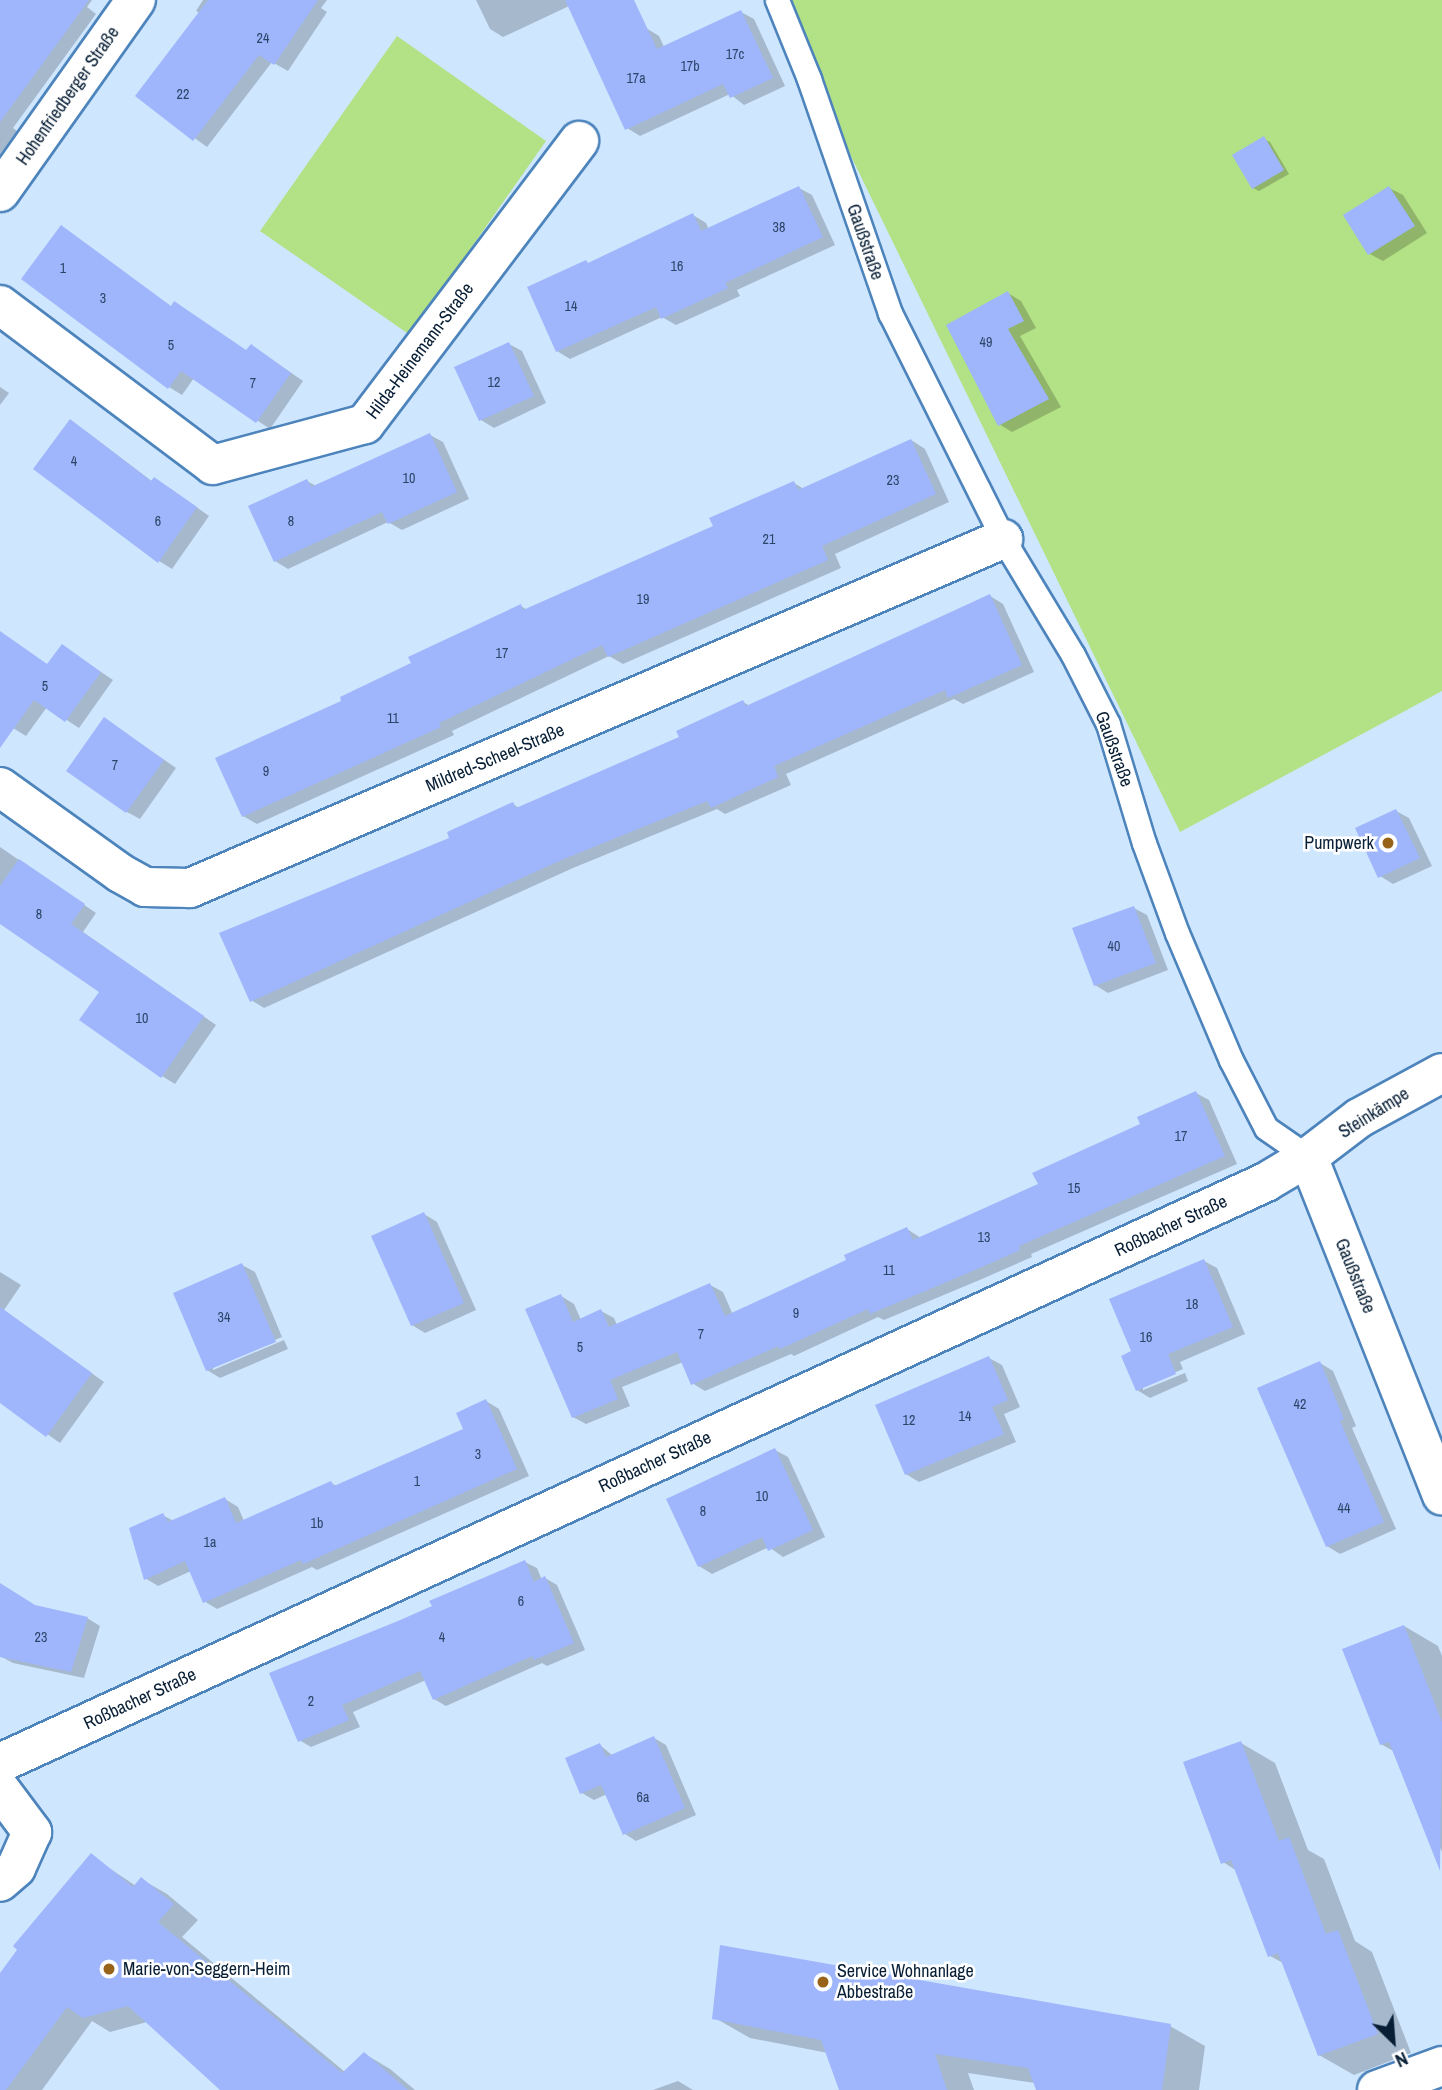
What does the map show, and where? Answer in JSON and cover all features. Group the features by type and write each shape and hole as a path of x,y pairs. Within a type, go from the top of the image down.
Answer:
{"street":[{"name":"Hohenfriedberger Straße","path":"0,192 136,0"},
{"name":"Hilda-Heinemann-Straße","path":"0,305 213,465 365,424 579,141"},
{"name":"Mildred-Scheel-Straße","path":"0,787 120,873 145,887 190,888 1003,539"},
{"name":"Steinkämpe","path":"1308,1157 1359,1118 1442,1073"},
{"name":"Gaußstraße","path":"1308,1157 1442,1495"},
{"name":"Roßbacher Straße","path":"0,1763 1266,1182 1308,1157"},
{"path":"0,1789 32,1832 16,1868 0,1882"},
{"path":"1377,2090 1442,2066"}],"lane":[{"name":"Gaußstraße","path":"777,0 809,79 890,313 1003,539 1073,655 1108,724 1144,843 1177,933 1231,1060 1266,1128 1308,1157"}],"green space":[{"path":"775,0 1442,0 1442,691 1180,832"},
{"path":"397,36 546,141 410,335 260,231"}],"building":[{"path":"0,0 89,0 0,122"},
{"path":"208,0 318,0 274,65 259,55 193,141 135,96"},
{"path":"565,0 634,0 657,49 741,10 773,78 730,98 723,84 625,130"},
{"path":"1264,136 1284,170 1252,189 1232,155"},
{"path":"799,186 823,237 725,283 728,288 661,319 656,307 556,352 527,287 586,260 588,263 693,213 701,231"},
{"path":"1389,186 1415,226 1368,255 1343,215"},
{"path":"61,225 171,306 174,301 246,350 251,344 291,373 256,423 181,371 168,389 21,279"},
{"path":"1008,291 1024,321 1008,329 1049,399 998,426 946,325"},
{"path":"509,342 534,396 479,421 454,367"},
{"path":"70,419 151,481 154,477 197,507 158,563 33,469"},
{"path":"430,433 457,492 388,524 382,512 274,562 248,506 307,479 311,487"},
{"path":"911,439 936,494 822,546 828,560 608,657 602,645 439,723 441,727 242,817 215,758 341,701 340,697 411,663 408,657 521,604 523,610 713,526 709,518 794,481 798,490"},
{"path":"990,594 1022,665 948,698 945,690 774,766 778,777 711,808 707,801 559,861 250,1002 219,933 449,838 447,832 513,802 516,808 679,737 676,731 743,700 746,706"},
{"path":"0,631 47,664 62,644 101,672 65,722 34,700 0,748"},
{"path":"104,717 164,760 126,813 66,771"},
{"name":"Pumpwerk","path":"1396,809 1420,858 1378,878 1355,828"},
{"path":"19,859 85,904 71,924 204,1016 161,1078 79,1020 99,992 0,924 0,886"},
{"path":"1134,906 1156,963 1094,986 1072,928"},
{"path":"1196,1091 1225,1156 1019,1246 1020,1250 968,1273 870,1314 868,1309 691,1385 677,1352 610,1380 618,1399 572,1418 525,1309 561,1294 573,1322 601,1309 609,1327 710,1283 725,1316 846,1260 844,1255 907,1227 913,1240 1038,1184 1032,1173 1140,1124 1137,1117"},
{"path":"424,1212 464,1303 411,1326 371,1236"},
{"path":"1204,1259 1233,1327 1168,1354 1176,1374 1136,1391 1121,1356 1131,1351 1109,1299"},
{"path":"242,1263 276,1342 206,1371 173,1293"},
{"path":"0,1307 92,1373 46,1437 0,1403"},
{"path":"989,1356 1008,1400 992,1407 1004,1434 905,1475 875,1405"},
{"path":"1320,1361 1344,1419 1340,1421 1384,1522 1326,1547 1257,1388"},
{"path":"486,1399 517,1469 303,1564 301,1560 203,1603 185,1561 144,1580 129,1528 163,1513 168,1522 225,1497 236,1523 331,1481 334,1486 463,1429 456,1413"},
{"path":"775,1448 813,1530 768,1551 762,1537 698,1567 666,1499"},
{"path":"525,1560 534,1582 545,1576 574,1643 534,1660 532,1656 433,1700 420,1671 342,1705 349,1720 298,1742 269,1673 432,1606 429,1601"},
{"path":"0,1583 35,1605 88,1617 71,1672 0,1657"},
{"path":"1404,1625 1442,1722 1440,1871 1389,1742 1380,1745 1342,1649"},
{"path":"654,1736 685,1808 623,1835 601,1785 580,1794 565,1758 600,1743 606,1757"},
{"path":"1241,1741 1279,1841 1289,1837 1326,1934 1338,1930 1378,2034 1318,2056 1278,1953 1268,1957 1231,1860 1221,1864 1183,1762"},
{"name":"Marie-von-Seggern-Heim","path":"91,1853 133,1887 141,1877 174,1904 158,1922 342,2073 364,2052 408,2090 220,2090 128,2006 83,2018 67,2007 6,2090 0,2090 0,1973 17,1950 13,1946"},
{"name":"Service Wohnanlage Abbestraße","path":"720,1945 1171,2024 1162,2090 1036,2090 1028,2068 935,2054 947,2090 839,2090 821,2040 712,2019"}],"place":[{"name":"Pumpwerk","path":"1388,843"},
{"name":"Marie-von-Seggern-Heim","path":"109,1969"},
{"name":"Service Wohnanlage Abbestraße","path":"823,1982"}]}
